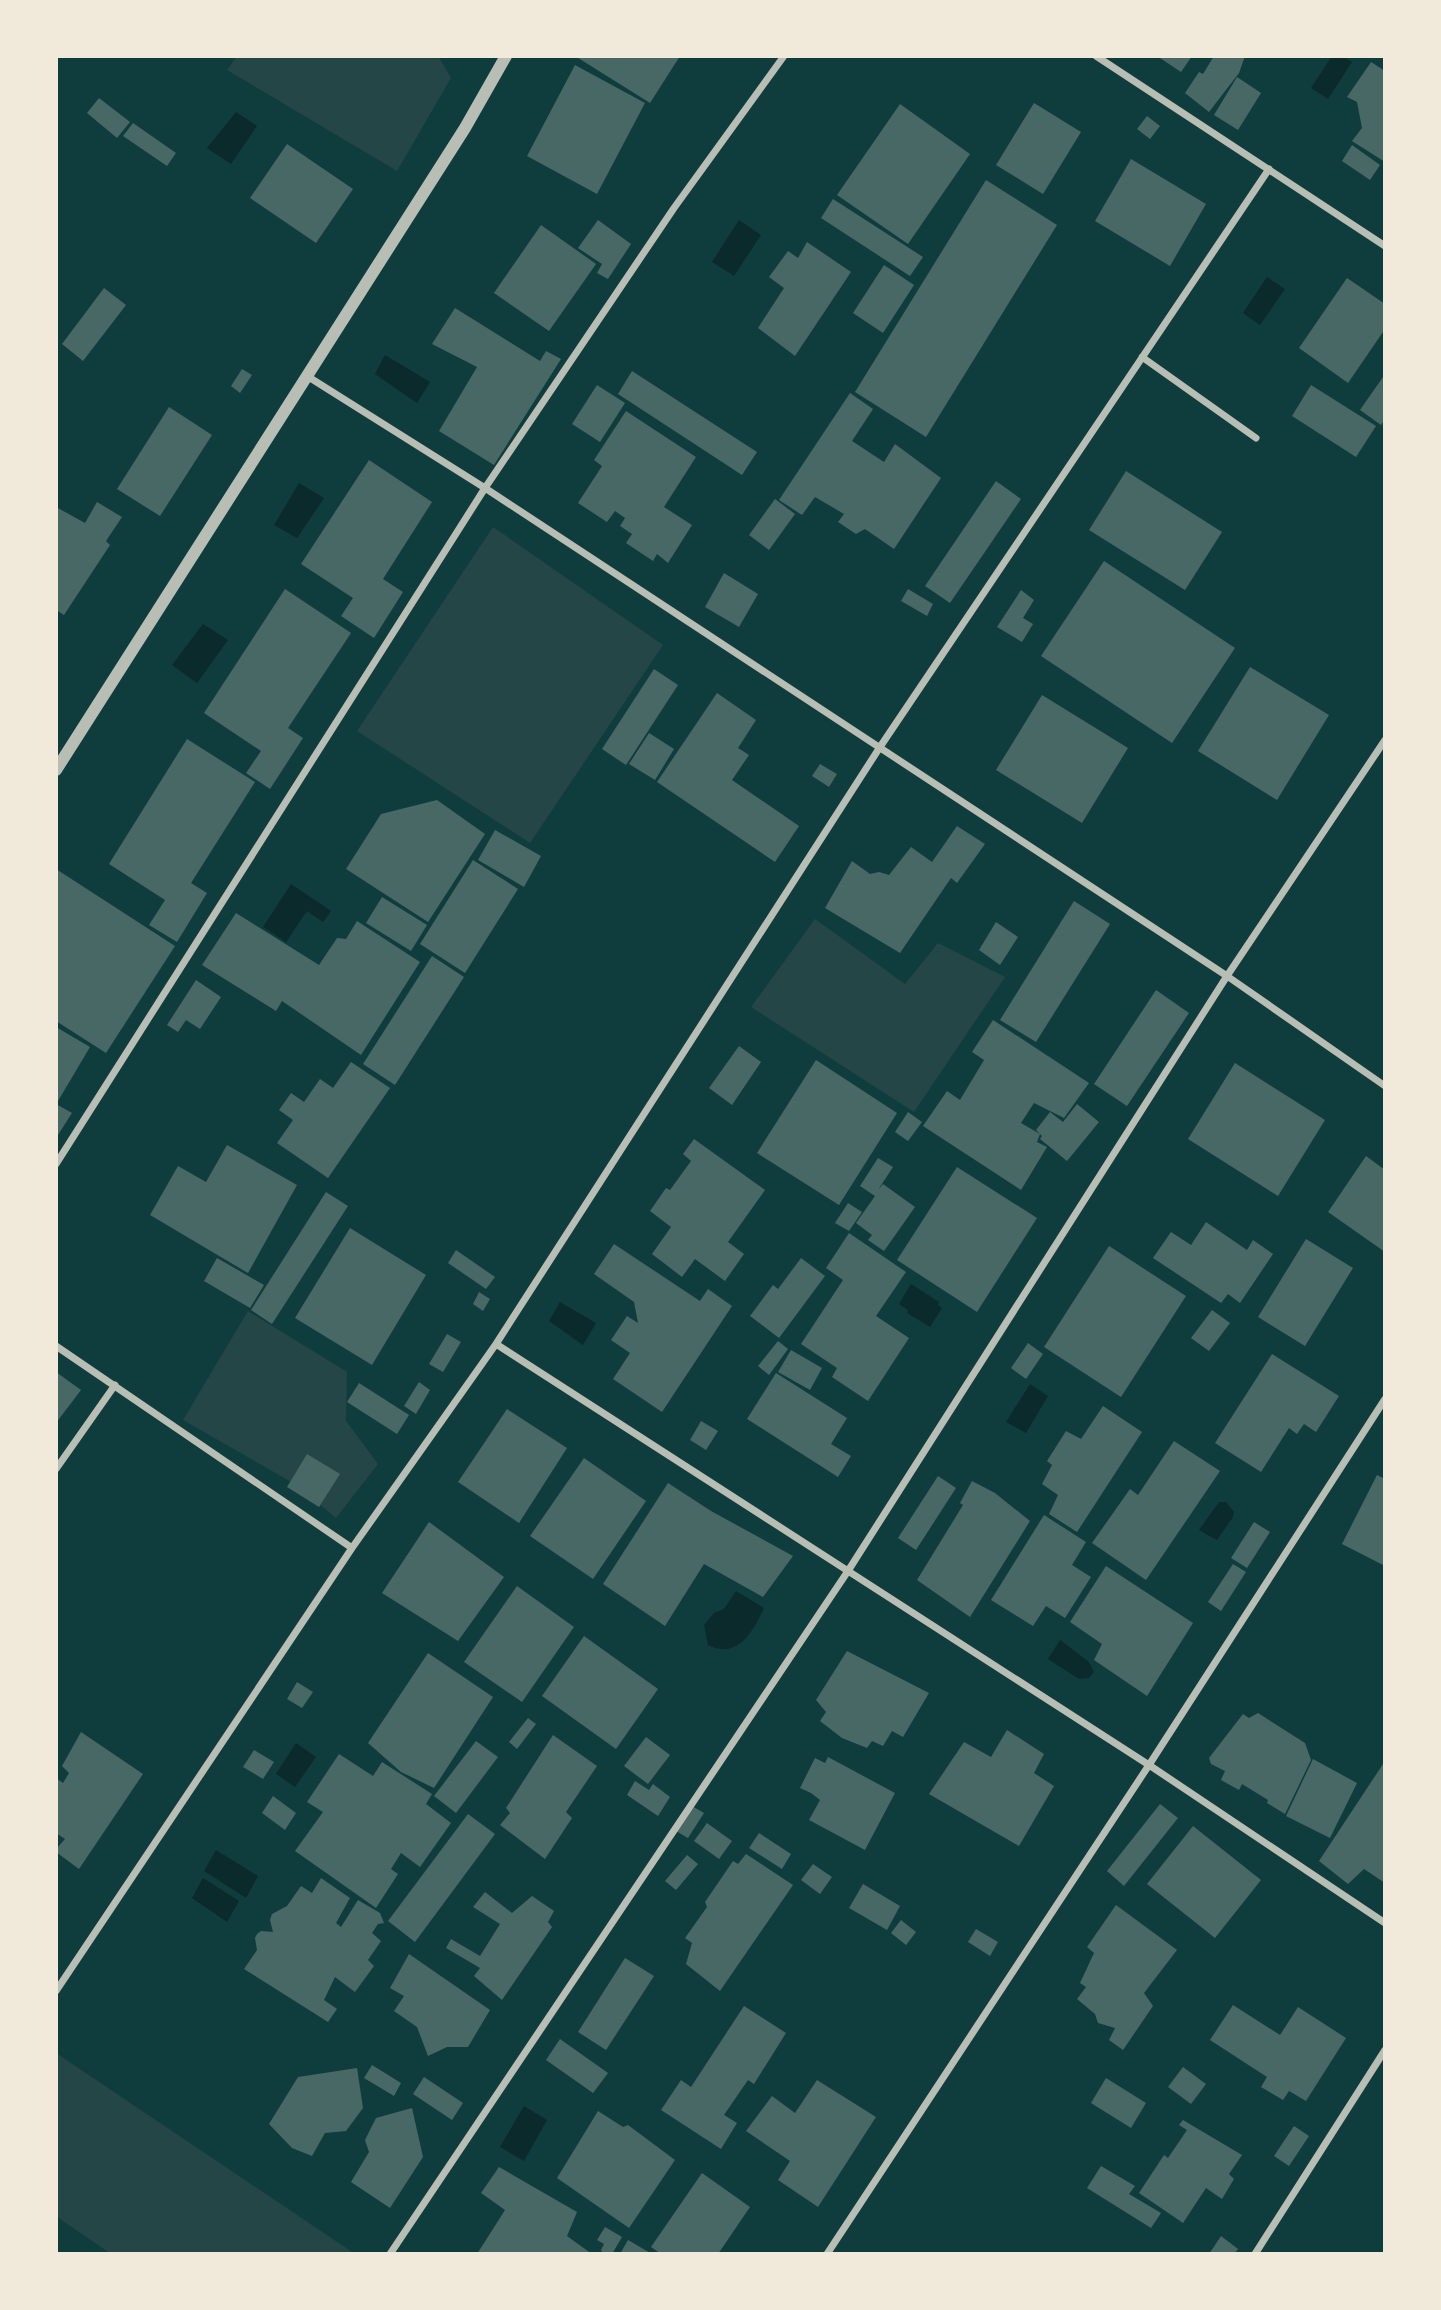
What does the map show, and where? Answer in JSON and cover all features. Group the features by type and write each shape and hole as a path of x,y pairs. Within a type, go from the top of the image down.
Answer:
{"street":[{"path":"56,770 465,128 506,56"},
{"path":"56,1164 485,488 674,208 784,56"},
{"path":"1096,56 1385,246"},
{"path":"56,1991 352,1548 496,1344 880,747 1269,169"},
{"path":"1142,357 1256,438"},
{"path":"307,376 485,488 880,747 1227,976 1385,1086"},
{"path":"390,2254 848,1571 1227,976 1385,740"},
{"path":"496,1344 1149,1765 1385,1923"},
{"path":"56,1346 352,1548"},
{"path":"56,1469 115,1385"},
{"path":"827,2254 1149,1765 1385,1399"},
{"path":"1255,2254 1385,2050"}],"shaded area":[{"path":"237,56 438,56 451,78 397,171 227,70"},
{"path":"1332,56 1343,56 1352,62 1328,99 1311,88"},
{"path":"236,112 257,126 231,164 207,148"},
{"path":"739,220 761,235 734,276 712,262"},
{"path":"1267,277 1285,289 1260,325 1243,313"},
{"path":"385,355 430,382 417,403 375,374"},
{"path":"299,483 324,498 297,538 274,525"},
{"path":"493,527 663,645 530,843 357,731"},
{"path":"203,624 228,640 197,683 172,665"},
{"path":"291,884 331,911 323,922 307,911 286,942 263,927"},
{"path":"815,919 905,984 938,943 1005,977 914,1112 751,1007"},
{"path":"911,1284 939,1302 938,1305 942,1308 930,1327 907,1313 908,1310 899,1304"},
{"path":"560,1302 596,1323 583,1345 549,1321"},
{"path":"248,1311 347,1372 346,1421 378,1464 336,1518 293,1483 183,1420"},
{"path":"1030,1384 1048,1396 1026,1433 1006,1422"},
{"path":"1219,1502 1226,1502 1234,1512 1217,1540 1199,1530"},
{"path":"736,1591 764,1608 760,1617 749,1634 736,1646 718,1649 708,1645 704,1625 714,1613 724,1609"},
{"path":"1060,1640 1089,1662 1094,1672 1089,1678 1079,1679 1048,1659"},
{"path":"296,1743 316,1757 295,1787 276,1774"},
{"path":"216,1850 258,1876 246,1898 204,1871"},
{"path":"203,1878 239,1901 227,1922 192,1898"},
{"path":"56,2053 355,2254 111,2254 56,2216"},
{"path":"524,2106 547,2120 524,2161 500,2147"}],"building":[{"path":"575,56 680,56 650,103"},
{"path":"1157,56 1192,56 1181,72"},
{"path":"1214,56 1245,56 1239,73 1209,112 1185,93 1199,72 1203,74"},
{"path":"1371,62 1385,71 1385,162 1352,141 1362,128 1357,102 1347,97"},
{"path":"575,65 645,103 597,194 527,156"},
{"path":"1237,77 1261,93 1238,130 1214,115"},
{"path":"99,98 130,122 117,138 87,113"},
{"path":"1034,103 1081,132 1043,194 996,165"},
{"path":"900,104 970,154 908,244 837,195"},
{"path":"1147,116 1160,126 1150,139 1137,129"},
{"path":"133,123 176,153 167,166 123,136"},
{"path":"287,144 353,189 316,243 250,198"},
{"path":"1352,145 1380,165 1370,180 1342,161"},
{"path":"1131,159 1206,204 1170,266 1095,221"},
{"path":"986,180 1057,225 926,437 855,392"},
{"path":"833,199 923,257 910,276 821,218"},
{"path":"598,220 631,244 608,279 597,273 602,264 578,248"},
{"path":"541,225 596,264 549,331 494,293"},
{"path":"807,242 851,272 795,356 758,328 784,288 769,277 788,251 798,258"},
{"path":"884,265 914,285 883,333 853,313"},
{"path":"1347,278 1385,304 1385,329 1348,383 1299,348"},
{"path":"104,288 126,305 83,361 62,344"},
{"path":"455,308 540,361 546,351 561,359 494,465 439,431 477,367 432,344"},
{"path":"242,369 252,375 240,393 231,386"},
{"path":"632,371 757,452 742,475 618,394"},
{"path":"1383,377 1385,419 1381,425 1360,410"},
{"path":"597,385 625,403 600,442 572,424"},
{"path":"1311,385 1376,426 1356,457 1292,416"},
{"path":"850,393 873,409 852,441 884,462 895,444 941,478 894,549 865,529 856,534 838,522 844,514 815,497 802,515 779,500"},
{"path":"169,407 212,435 160,516 117,489"},
{"path":"626,411 696,457 664,507 692,525 668,563 657,554 653,561 626,543 632,534 620,526 625,518 615,511 607,522 578,503 602,466 594,460"},
{"path":"369,460 432,502 383,579 403,592 374,638 341,616 353,598 301,564"},
{"path":"1126,471 1222,532 1185,590 1089,530"},
{"path":"996,481 1021,499 950,603 925,586"},
{"path":"775,499 795,514 769,550 749,535"},
{"path":"97,502 122,517 106,541 110,545 64,615 56,610 56,507 85,523"},
{"path":"1104,561 1235,648 1172,743 1041,656"},
{"path":"724,573 758,594 739,627 705,607"},
{"path":"285,589 351,633 288,728 303,738 270,789 246,773 261,751 204,713"},
{"path":"908,589 933,604 927,616 901,601"},
{"path":"1021,590 1034,600 1023,618 1033,624 1022,642 997,627"},
{"path":"1250,667 1329,715 1277,800 1198,751"},
{"path":"654,669 678,685 626,765 602,749"},
{"path":"717,693 756,720 738,748 749,755 732,780 799,826 775,862 657,782"},
{"path":"1042,695 1128,748 1082,823 996,770"},
{"path":"649,733 674,749 655,780 629,764"},
{"path":"187,739 255,782 191,883 207,893 177,942 149,925 165,900 109,864"},
{"path":"820,764 837,774 829,787 812,776"},
{"path":"437,800 485,834 428,922 346,869 381,814"},
{"path":"957,826 985,844 957,883 951,878 900,953 825,908 852,861 870,874 879,872 889,875 911,847 932,862"},
{"path":"495,830 541,856 524,887 478,860"},
{"path":"473,860 518,889 465,973 420,944"},
{"path":"56,869 175,946 106,1053 56,1021"},
{"path":"382,897 427,925 411,951 366,923"},
{"path":"1074,901 1110,924 1036,1042 1000,1020"},
{"path":"236,913 319,965 337,938 346,939 357,921 420,962 361,1055 282,1001 276,1011 202,965"},
{"path":"996,922 1018,937 1000,965 979,950"},
{"path":"432,956 464,977 395,1085 363,1064"},
{"path":"196,980 221,997 200,1029 186,1020 178,1032 167,1025"},
{"path":"1156,990 1189,1013 1127,1106 1094,1084"},
{"path":"993,1020 1089,1083 1064,1118 1034,1103 1021,1123 1040,1134 1037,1142 1047,1147 1021,1190 923,1126 947,1091 960,1100 984,1060 972,1052"},
{"path":"56,1027 90,1047 58,1101 56,1100"},
{"path":"739,1046 761,1062 732,1105 709,1088"},
{"path":"816,1060 897,1113 839,1205 757,1153"},
{"path":"351,1062 390,1088 328,1178 277,1143 293,1120 279,1110 291,1093 304,1102 320,1079 333,1088"},
{"path":"1235,1063 1325,1120 1278,1196 1188,1139"},
{"path":"56,1104 72,1113 56,1138"},
{"path":"1077,1104 1099,1122 1067,1161 1040,1139 1042,1136 1036,1130 1050,1112 1063,1122"},
{"path":"908,1112 922,1122 908,1141 895,1132"},
{"path":"694,1139 765,1190 728,1242 744,1254 725,1281 695,1259 682,1277 652,1254 671,1227 650,1211 666,1188 670,1190 691,1161 683,1154"},
{"path":"227,1145 297,1185 248,1273 150,1215 178,1166 206,1182"},
{"path":"1366,1156 1385,1170 1385,1252 1328,1212"},
{"path":"878,1158 893,1167 878,1190 883,1184 915,1207 884,1251 868,1240 872,1235 856,1223 875,1196 860,1186"},
{"path":"957,1167 1037,1218 977,1312 897,1260"},
{"path":"326,1192 348,1206 272,1324 251,1310"},
{"path":"848,1203 862,1212 849,1231 835,1223"},
{"path":"1206,1222 1247,1250 1253,1240 1273,1254 1240,1303 1228,1294 1221,1303 1153,1258 1171,1232 1191,1245"},
{"path":"350,1228 426,1275 372,1365 295,1318"},
{"path":"849,1233 906,1272 876,1316 909,1338 868,1401 832,1377 837,1368 801,1344 843,1280 826,1268"},
{"path":"1306,1239 1353,1268 1305,1346 1258,1317"},
{"path":"614,1244 700,1301 708,1289 732,1306 662,1412 613,1379 630,1353 611,1340 627,1316 638,1323 634,1302 594,1274"},
{"path":"1109,1246 1186,1296 1121,1397 1044,1347"},
{"path":"456,1250 495,1277 486,1289 448,1263"},
{"path":"217,1258 264,1285 250,1308 204,1281"},
{"path":"801,1258 825,1276 779,1338 750,1316 773,1285 778,1289"},
{"path":"479,1292 490,1299 483,1311 473,1304"},
{"path":"1212,1310 1230,1323 1209,1351 1191,1338"},
{"path":"447,1334 461,1342 443,1372 429,1364"},
{"path":"778,1341 788,1349 769,1375 758,1366"},
{"path":"1028,1343 1043,1354 1026,1379 1011,1368"},
{"path":"791,1350 822,1368 810,1390 778,1372"},
{"path":"1272,1354 1339,1396 1316,1432 1304,1424 1297,1434 1289,1428 1261,1472 1215,1443"},
{"path":"56,1372 81,1390 56,1423"},
{"path":"776,1373 847,1418 831,1444 851,1456 838,1477 747,1419"},
{"path":"419,1382 430,1390 416,1414 404,1406"},
{"path":"359,1383 409,1415 397,1434 347,1402"},
{"path":"1103,1406 1142,1432 1077,1532 1049,1514 1058,1495 1042,1484 1052,1465 1047,1461 1066,1431 1081,1439"},
{"path":"507,1409 567,1448 519,1523 458,1482"},
{"path":"701,1421 718,1431 706,1450 690,1440"},
{"path":"1174,1441 1220,1471 1146,1580 1092,1543 1130,1489 1138,1495"},
{"path":"307,1454 340,1474 319,1507 287,1487"},
{"path":"584,1458 646,1501 593,1579 530,1536"},
{"path":"1377,1475 1385,1479 1385,1566 1342,1544"},
{"path":"938,1476 956,1488 916,1550 898,1538"},
{"path":"972,1481 995,1493 1030,1521 970,1617 917,1580 963,1505 960,1503"},
{"path":"668,1483 711,1511 793,1556 763,1597 704,1564 665,1626 603,1584"},
{"path":"1044,1515 1086,1542 1072,1565 1091,1577 1065,1618 1046,1606 1033,1626 991,1600"},
{"path":"429,1522 504,1577 458,1641 382,1593"},
{"path":"1254,1522 1270,1532 1247,1568 1231,1558"},
{"path":"1233,1564 1246,1572 1221,1611 1208,1602"},
{"path":"1106,1566 1193,1623 1147,1696 1094,1660 1102,1644 1070,1622"},
{"path":"517,1586 574,1627 522,1702 464,1662"},
{"path":"584,1636 658,1689 616,1749 542,1696"},
{"path":"847,1651 929,1693 903,1737 892,1731 883,1746 872,1741 867,1748 842,1738 820,1721 826,1712 816,1700"},
{"path":"428,1653 493,1697 434,1788 401,1772 368,1743"},
{"path":"297,1682 313,1692 302,1708 287,1699"},
{"path":"1258,1713 1305,1743 1311,1760 1285,1814 1242,1784 1239,1790 1221,1780 1225,1771 1211,1764 1209,1758 1243,1714 1249,1718"},
{"path":"528,1718 536,1724 517,1749 509,1742"},
{"path":"1007,1730 1044,1754 1034,1773 1054,1786 1019,1846 929,1794 964,1742 991,1757"},
{"path":"81,1732 143,1774 79,1869 56,1852 65,1839 56,1833 56,1778 63,1783 69,1773 62,1766"},
{"path":"553,1735 597,1766 566,1812 572,1818 545,1859 500,1825 510,1813 506,1808"},
{"path":"646,1737 670,1755 648,1784 624,1766"},
{"path":"476,1741 498,1757 456,1813 434,1796"},
{"path":"254,1750 274,1762 263,1779 243,1767"},
{"path":"339,1754 373,1776 382,1762 432,1794 426,1804 451,1823 420,1867 401,1853 391,1869 398,1874 376,1908 295,1851 323,1812 307,1802"},
{"path":"828,1757 895,1793 865,1850 809,1820 820,1800 800,1788 815,1758 825,1763"},
{"path":"1313,1759 1357,1783 1330,1838 1286,1816"},
{"path":"1385,1761 1385,1883 1364,1869 1348,1884 1319,1861"},
{"path":"635,1781 649,1790 653,1784 670,1797 658,1816 627,1795"},
{"path":"273,1796 296,1813 285,1830 262,1813"},
{"path":"1160,1804 1178,1818 1124,1886 1107,1871"},
{"path":"692,1806 704,1813 688,1838 676,1831"},
{"path":"468,1814 495,1834 415,1942 388,1921"},
{"path":"707,1823 732,1841 719,1859 694,1841"},
{"path":"1193,1826 1261,1880 1215,1938 1147,1884"},
{"path":"759,1833 791,1854 782,1869 749,1848"},
{"path":"746,1854 793,1885 720,1991 686,1964 692,1943 685,1938 707,1907 705,1902 733,1861 738,1864"},
{"path":"687,1855 698,1864 676,1890 665,1881"},
{"path":"813,1864 832,1877 820,1894 801,1880"},
{"path":"321,1878 350,1898 336,1923 341,1927 358,1900 380,1913 384,1923 378,1924 372,1933 381,1941 368,1960 374,1966 355,1992 335,1977 324,2000 337,2009 328,2022 244,1969 257,1950 257,1934 261,1931 273,1932 270,1920 272,1914 287,1906 301,1886 312,1893"},
{"path":"863,1884 900,1906 887,1930 849,1908"},
{"path":"485,1892 512,1913 532,1896 554,1911 548,1922 552,1927 502,2000 474,1976 480,1968 446,1948 451,1939 480,1956 500,1924 473,1907"},
{"path":"1116,1905 1177,1950 1144,1993 1153,2006 1123,2050 1109,2040 1115,2028 1098,2023 1095,2014 1077,1999 1086,1987 1080,1983 1094,1953 1087,1947"},
{"path":"901,1920 916,1932 906,1945 891,1933"},
{"path":"976,1929 998,1942 990,1956 968,1942"},
{"path":"409,1954 490,2010 468,2047 447,2047 428,2056 417,2027 394,2011 404,1996 390,1988"},
{"path":"625,1958 654,1976 606,2050 578,2032"},
{"path":"1233,2005 1280,2035 1298,2007 1346,2038 1306,2101 1289,2091 1283,2100 1261,2087 1267,2077 1210,2040"},
{"path":"744,2006 786,2033 754,2084 748,2080 724,2115 737,2123 721,2149 661,2110 681,2080 691,2087"},
{"path":"560,2039 608,2073 593,2093 546,2060"},
{"path":"372,2065 401,2083 394,2096 364,2078"},
{"path":"1183,2067 1206,2084 1191,2104 1168,2087"},
{"path":"357,2068 363,2108 346,2131 325,2133 312,2156 292,2148 269,2124 298,2077"},
{"path":"424,2077 463,2103 452,2120 413,2094"},
{"path":"1106,2078 1146,2103 1131,2128 1091,2103"},
{"path":"817,2080 876,2117 818,2207 778,2180 790,2161 746,2131 772,2096 795,2113"},
{"path":"412,2108 423,2157 390,2208 351,2182 369,2152 365,2140 376,2118"},
{"path":"598,2111 623,2127 628,2125 675,2160 629,2228 557,2178"},
{"path":"1183,2120 1242,2155 1229,2174 1234,2179 1222,2199 1206,2188 1183,2223 1139,2193 1164,2155 1168,2158 1187,2130 1179,2125"},
{"path":"1294,2126 1309,2136 1289,2166 1274,2156"},
{"path":"1101,2166 1135,2186 1129,2194 1161,2213 1151,2228 1087,2188"},
{"path":"499,2167 577,2212 567,2236 592,2254 477,2254 505,2210 481,2193"},
{"path":"702,2173 750,2207 718,2254 661,2254 651,2247"},
{"path":"605,2227 622,2237 612,2254 603,2254 601,2250 604,2244 597,2240"},
{"path":"1221,2236 1238,2249 1234,2254 1209,2254"},
{"path":"628,2240 652,2254 620,2254"}]}
